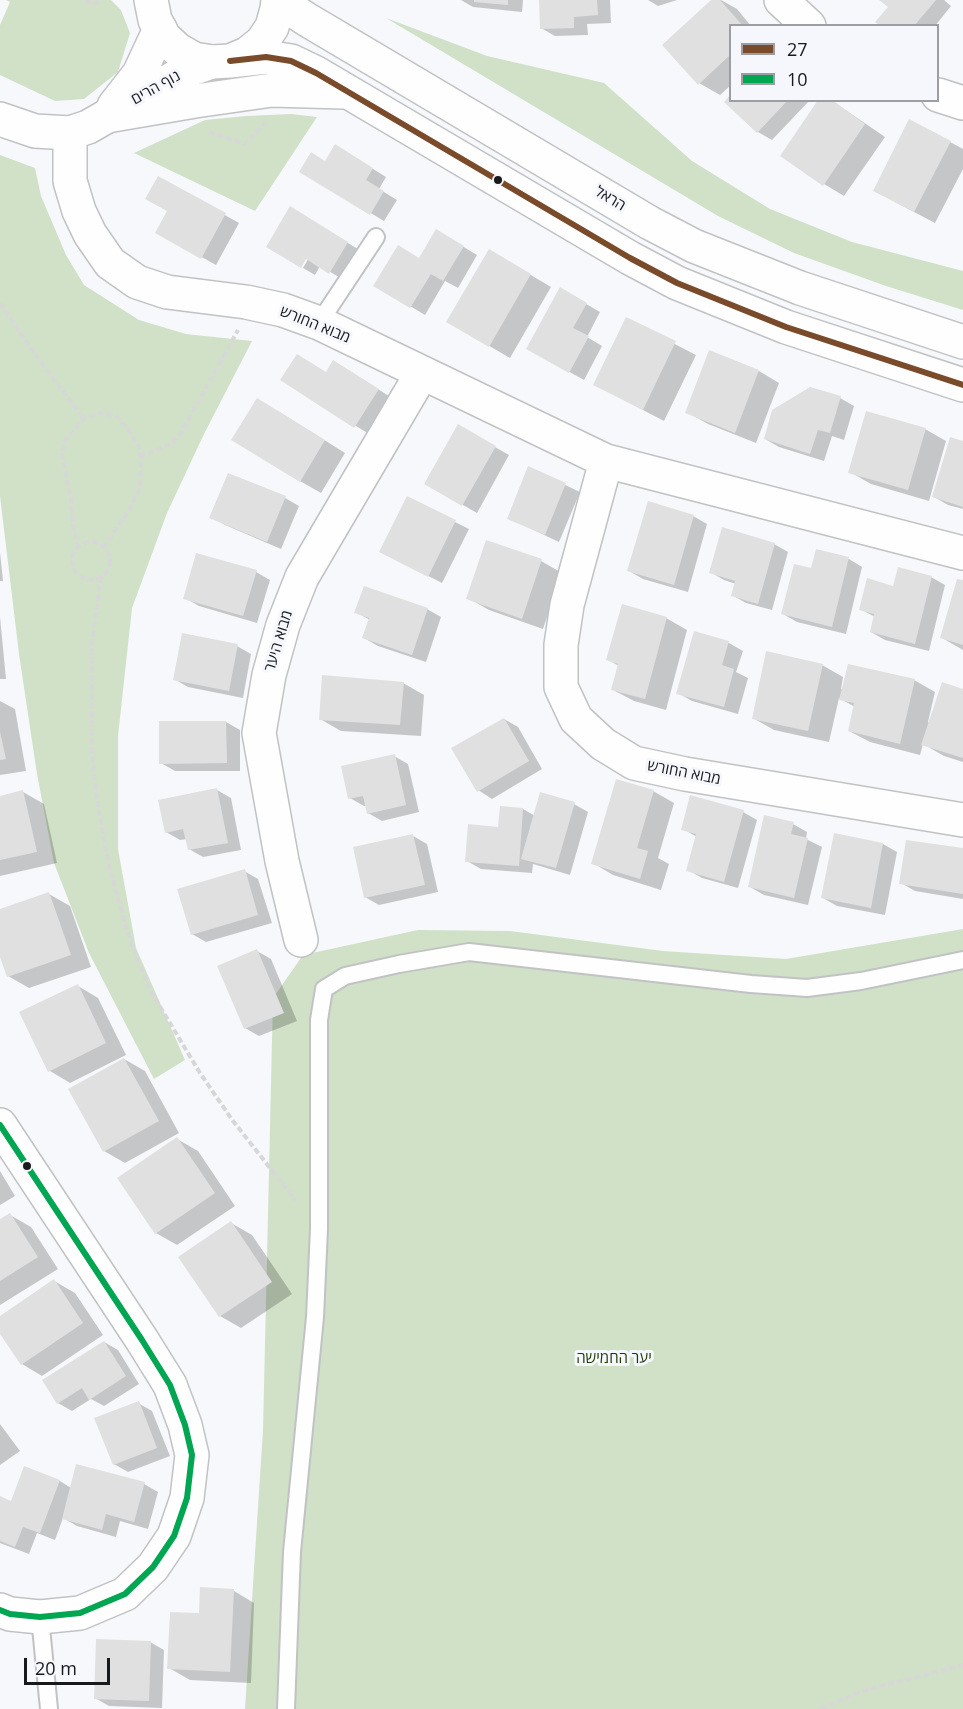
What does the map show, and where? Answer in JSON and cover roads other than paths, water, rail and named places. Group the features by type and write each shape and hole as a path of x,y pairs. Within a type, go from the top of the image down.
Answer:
{"street":[{"path":"221,62 248,54 262,42 272,27 278,9 278,0"},
{"name":"הראל","path":"285,0 291,9 306,19 650,223 694,246 800,288 963,342"},
{"path":"781,0 807,24"},
{"path":"156,15 164,37 178,50 194,59 221,62 266,57 291,61 316,73 620,252 677,283 786,327 963,385"},
{"name":"נוף הרים","path":"105,117 139,74 156,15"},
{"name":"נוף הרים","path":"0,119 35,131 70,133 88,127 186,71 221,62"},
{"path":"105,117 195,100 272,90 350,93"},
{"path":"939,95 963,103"},
{"name":"מבוא החורש","path":"70,133 69,181 79,212 90,234 110,262 137,282 167,292 253,303 283,310 319,323 606,461 963,553"},
{"name":"מבוא היער","path":"301,940 282,861 259,734 268,675 283,625 302,577 422,373"},
{"name":"מבוא החורש","path":"606,461 567,605 561,645 561,687 576,719 603,744 634,763 685,774 963,820"},
{"path":"0,1125 170,1386 185,1425 192,1455 188,1498 174,1536 153,1567 125,1594 80,1613 40,1617 10,1614 0,1610"}],"lane":[{"path":"319,323 376,237"},
{"path":"286,1709 292,1552 315,1317 319,1229 319,1020 324,988 345,976 469,952 739,983 807,988 861,981 963,960"},
{"path":"40,1617 49,1709"}],"park label":[{"name":"יער החמישה","path":"614,1359"}]}
